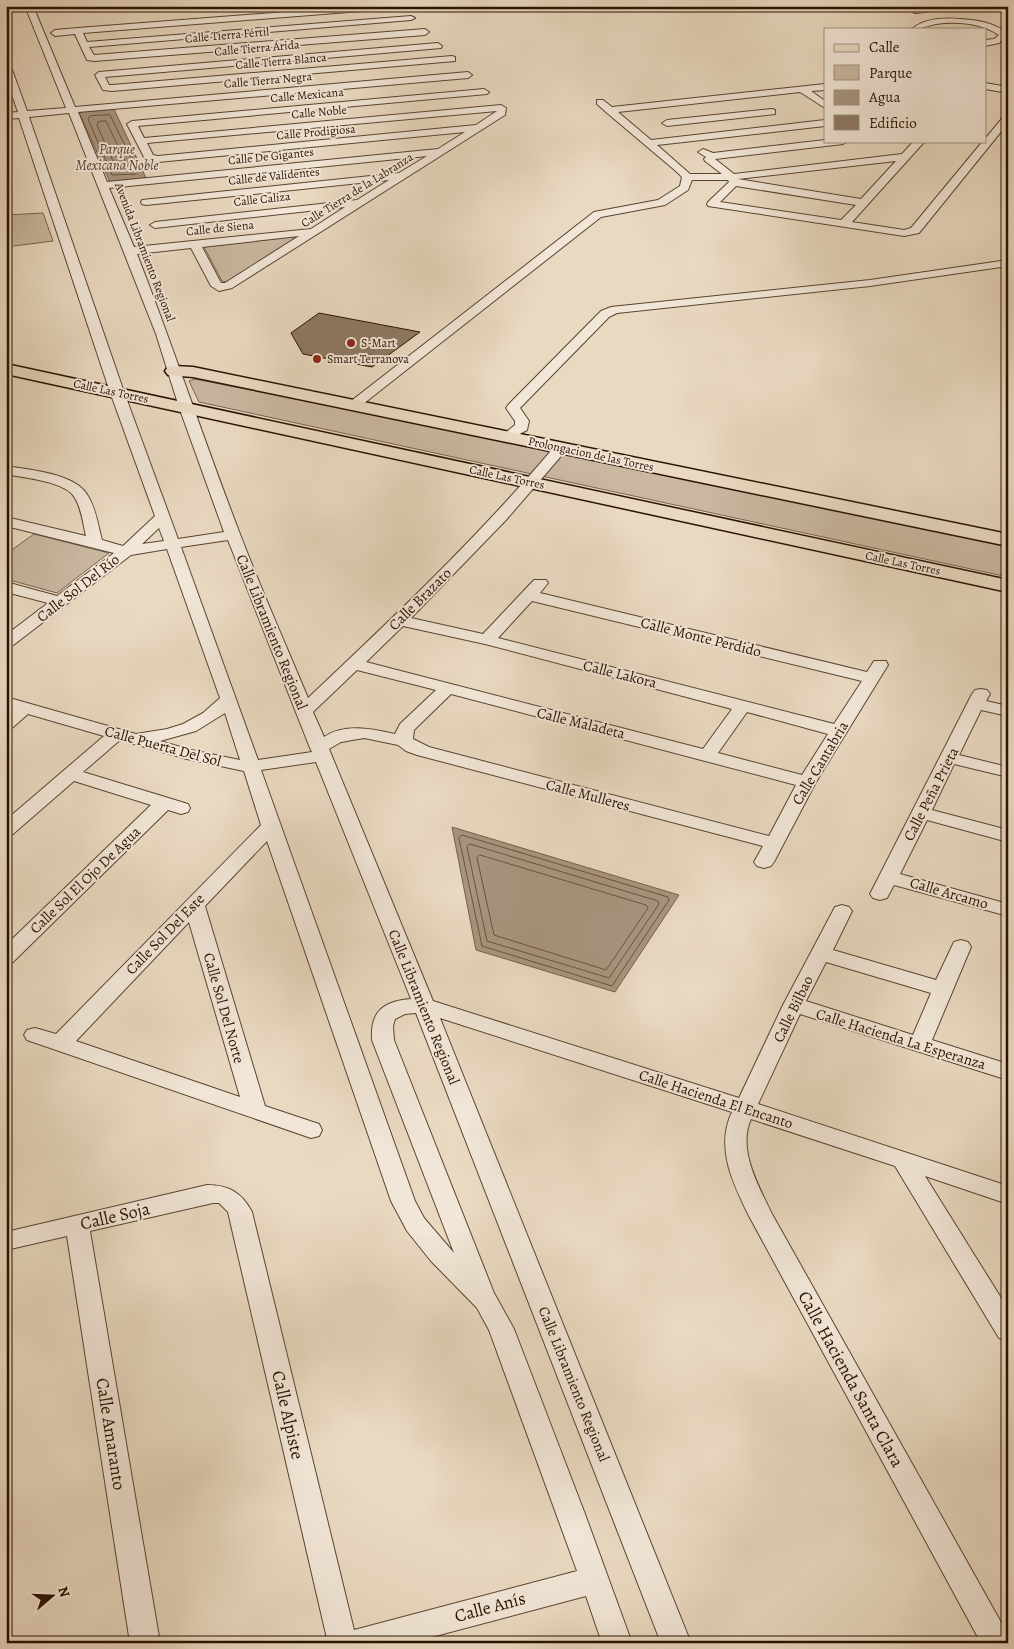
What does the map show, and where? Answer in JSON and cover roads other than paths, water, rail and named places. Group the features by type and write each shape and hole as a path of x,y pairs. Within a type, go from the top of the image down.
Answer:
{"main road":[{"name":"Calle Las Torres","path":"6,369 1008,586"},
{"name":"Prolongacion de las Torres","path":"174,371 193,372 1008,540"}],"street":[{"name":"Avenida Libramiento Regional","path":"29,6 40,21 71,111 104,185 174,371"},
{"path":"243,6 356,160"},
{"path":"56,33 399,6 501,108"},
{"path":"911,8 960,6"},
{"path":"911,8 924,16 943,21"},
{"path":"78,32 85,45 411,18"},
{"path":"918,28 926,23 943,21 970,22 1003,31 996,41 986,43"},
{"name":"Calle Tierra Fértil","path":"85,45 90,58 425,32"},
{"name":"Calle Tierra Árida","path":"112,88 106,88 99,75 438,46"},
{"name":"Calle Tierra Blanca","path":"112,88 452,59"},
{"path":"6,64 117,392 229,699 250,766 403,1202 415,1224 486,1301"},
{"name":"Calle Tierra Negra","path":"22,115 468,75"},
{"path":"986,86 1008,90"},
{"path":"824,87 645,107 604,106 687,179 733,180 905,157"},
{"path":"803,90 824,105"},
{"name":"Calle Mexicana","path":"140,141 132,124 484,92"},
{"path":"749,96 791,126"},
{"path":"645,107 683,137"},
{"name":"Calle Noble","path":"140,141 501,108"},
{"name":"Calle Tierra de la Labranza","path":"195,244 215,284 219,287 228,286 441,152 502,112 501,108"},
{"path":"667,123 772,112"},
{"path":"6,116 22,115"},
{"path":"733,180 712,204 904,233 915,232 1008,117"},
{"path":"646,141 824,123"},
{"name":"Calle Prodigiosa","path":"140,141 149,157 158,158 477,128"},
{"path":"833,142 708,154 709,159 733,180 864,203"},
{"path":"844,224 919,142"},
{"name":"Calle De Gigantes","path":"104,185 441,152"},
{"name":"Calle de Validentes","path":"146,202 163,212 404,175"},
{"path":"353,405 598,214 661,203 684,188 687,179"},
{"path":"802,193 814,181"},
{"name":"Calle Caliza","path":"155,224 163,212 359,203"},
{"name":"Calle de Siena","path":"130,251 313,232"},
{"path":"507,437 522,427 522,421 513,408 605,314 615,310 870,283 1008,263"},
{"name":"Calle Libramiento Regional","path":"174,371 233,535 424,1006 676,1643"},
{"path":"533,483 561,448"},
{"path":"6,470 65,483 77,489 84,501 95,544"},
{"name":"Calle Brazato","path":"304,710 400,620 533,483"},
{"name":"Calle Sol Del Río","path":"6,643 126,551 163,516"},
{"path":"6,521 126,551"},
{"name":"Calle Sol Del Río","path":"126,551 233,535"},
{"path":"8,589 61,602"},
{"name":"Calle Monte Perdido","path":"487,640 535,589 876,672"},
{"name":"Calle Lakora","path":"400,620 487,640 839,731"},
{"name":"Calle Maladeta","path":"354,664 807,782"},
{"name":"Calle Cantabria","path":"764,862 807,782 876,672"},
{"path":"404,741 406,728 447,689"},
{"path":"6,830 70,774 124,736 166,734 199,724 211,716 229,699"},
{"path":"979,699 1008,711"},
{"name":"Calle Peña Prieta","path":"880,894 979,699"},
{"name":"Calle Puerta Del Sol","path":"6,702 209,760 250,766 320,752"},
{"path":"707,756 743,706"},
{"path":"6,724 25,708"},
{"name":"Calle Mulleres","path":"320,752 336,737 364,733 404,741 412,747 423,751 774,843"},
{"path":"950,758 1008,772"},
{"name":"Calle Sol El Ojo De Agua","path":"6,957 173,805 70,774"},
{"path":"920,813 1008,836"},
{"name":"Calle Sol Del Este","path":"60,1044 271,826"},
{"name":"Calle Arcamo","path":"889,877 1008,910"},
{"name":"Calle Sol Del Norte","path":"194,904 255,1111"},
{"name":"Calle Bilbao","path":"746,1108 794,1005 842,911"},
{"path":"919,1044 941,989 961,947"},
{"path":"821,953 941,989"},
{"name":"Calle Hacienda La Esperanza","path":"794,1005 1008,1072"},
{"path":"424,1006 401,1007 386,1015 382,1026 382,1040 486,1301 501,1329 617,1643"},
{"name":"Calle Hacienda El Encanto","path":"424,1006 746,1108 1008,1195"},
{"path":"36,1036 311,1130"},
{"name":"Calle Hacienda Santa Clara","path":"746,1108 737,1125 734,1142 737,1161 745,1183 766,1225 997,1643"},
{"path":"904,1162 1008,1331"},
{"name":"Calle Soja","path":"6,1241 207,1194 223,1195"},
{"name":"Calle Alpiste","path":"223,1195 236,1203 240,1212 343,1643"},
{"name":"Calle Amaranto","path":"77,1224 146,1643"},
{"name":"Calle Anís","path":"356,1643 595,1580"}],"water":[{"name":"Parque Mexicana Noble","path":"114,109 146,178 110,182 79,112"},
{"path":"452,827 679,895 615,992 476,950"}],"place":[{"name":"S-Mart","path":"351,343"},
{"name":"Smart Terranova","path":"317,359"}]}
